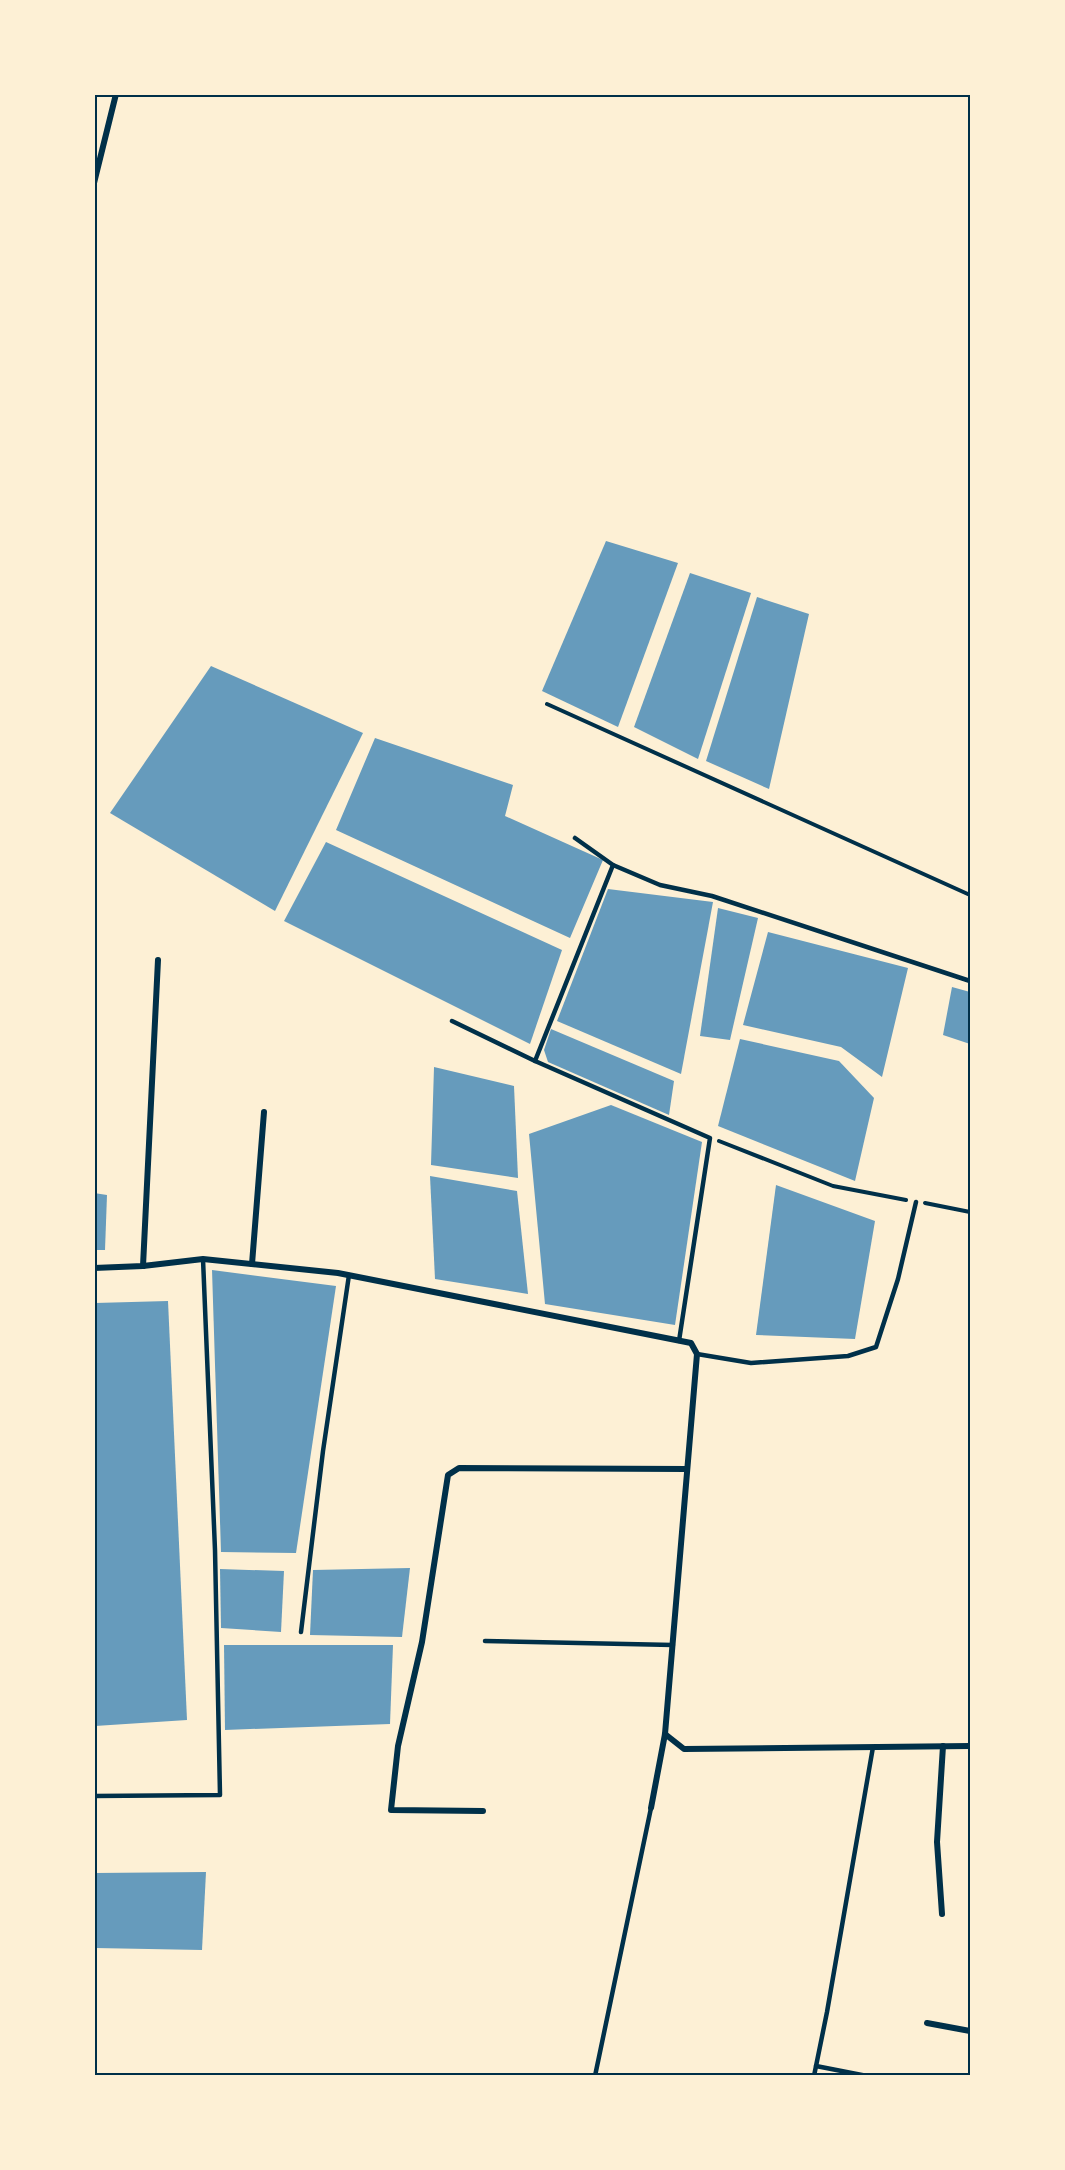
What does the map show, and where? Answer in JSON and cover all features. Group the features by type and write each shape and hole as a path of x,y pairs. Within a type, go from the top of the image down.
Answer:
{"street":[{"path":"94,183 116,94"},
{"path":"143,1266 158,960"},
{"path":"252,1264 264,1112"},
{"path":"94,1268 143,1266 203,1258 349,1275 690,1343 697,1354 673,1645 665,1734 651,1808"},
{"path":"483,1811 391,1810 398,1746 422,1642 448,1475 459,1468 687,1469"},
{"path":"665,1734 684,1749 970,1746"},
{"path":"942,1914 937,1842 943,1746"},
{"path":"927,2024 970,2031"}],"lane":[{"path":"575,838 614,865 660,885 712,896 970,981"},
{"path":"535,1061 614,865"},
{"path":"452,1021 535,1061 710,1138 679,1341"},
{"path":"697,1354 751,1363 848,1356 876,1347 898,1279 916,1202"},
{"path":"94,1796 220,1795 215,1550 203,1258"},
{"path":"301,1632 323,1451 349,1275"},
{"path":"485,1641 673,1645"},
{"path":"814,2076 873,1747"},
{"path":"595,2076 651,1808"},
{"path":"816,2066 867,2076"}],"path":[{"path":"547,704 970,895"},
{"path":"710,1138 833,1186 970,1212"}],"water":[{"path":"606,541 678,563 618,727 542,691"},
{"path":"690,573 751,593 698,759 634,727"},
{"path":"757,597 809,614 769,789 706,761"},
{"path":"211,666 363,733 275,911 110,813"},
{"path":"375,738 513,785 505,816 603,860 570,938 336,830"},
{"path":"326,842 562,950 530,1044 284,921"},
{"path":"608,889 713,902 681,1074 557,1021"},
{"path":"718,908 758,918 730,1040 700,1036"},
{"path":"768,932 908,968 882,1077 841,1047 743,1025"},
{"path":"952,987 970,992 970,1044 943,1035"},
{"path":"551,1029 674,1081 669,1115 548,1062 544,1050"},
{"path":"740,1039 839,1061 874,1098 855,1181 718,1126"},
{"path":"434,1067 514,1086 518,1178 431,1165"},
{"path":"611,1105 702,1142 675,1325 545,1304 529,1134"},
{"path":"430,1176 517,1191 528,1294 435,1279"},
{"path":"776,1185 875,1221 855,1339 756,1335"},
{"path":"94,1193 107,1195 105,1250 95,1250"},
{"path":"212,1270 336,1286 296,1553 221,1552"},
{"path":"168,1301 187,1720 95,1726 95,1303"},
{"path":"410,1568 402,1637 310,1635 313,1570"},
{"path":"220,1569 284,1571 281,1632 221,1628"},
{"path":"224,1645 393,1645 390,1724 225,1730"},
{"path":"206,1872 202,1950 95,1948 95,1873"}]}
